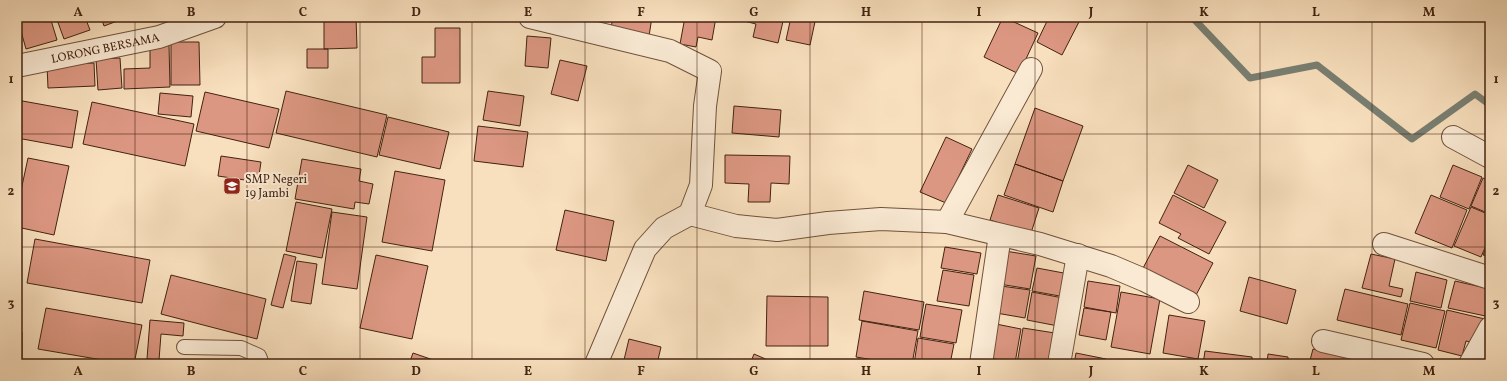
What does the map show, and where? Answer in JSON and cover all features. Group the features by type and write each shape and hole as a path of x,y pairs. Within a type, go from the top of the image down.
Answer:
{"street":[{"name":"LORONG BERSAMA","path":"17,66 159,37 215,17"},
{"path":"530,17 670,51 710,71 705,106 701,185 690,214 664,228 645,250 596,364"},
{"path":"948,222 1031,69"},
{"path":"1453,137 1490,157"},
{"path":"690,214 736,226 776,230 828,223 881,219 948,222 1040,244 1111,266 1131,274 1188,302"},
{"path":"981,364 1000,235"},
{"path":"1384,244 1490,278"},
{"path":"1059,364 1078,256"},
{"path":"1470,364 1490,328"},
{"path":"1323,341 1423,364"}],"lane":[{"path":"184,347 241,348 259,356 262,364"}],"building":[{"path":"17,17 50,17 57,40 26,49"},
{"path":"56,17 85,17 90,30 64,39"},
{"path":"101,17 128,17 104,26"},
{"path":"169,17 196,17 173,27"},
{"path":"324,17 356,17 357,48 324,49"},
{"path":"613,17 652,17 649,36 611,28"},
{"path":"685,17 716,17 712,40 698,37 696,47 680,44"},
{"path":"732,17 784,17 778,43 753,37 756,24"},
{"path":"791,17 816,17 810,45 786,40"},
{"path":"1003,17 1038,33 1019,74 984,57"},
{"path":"1049,17 1081,18 1062,55 1037,42"},
{"path":"435,28 460,28 460,83 422,83 422,57 435,57"},
{"path":"527,36 551,38 548,68 525,66"},
{"path":"171,42 199,42 200,85 171,85"},
{"path":"150,45 169,45 170,87 124,89 124,69 150,68"},
{"path":"307,49 328,49 328,68 307,68"},
{"path":"120,58 122,88 98,90 96,59"},
{"path":"560,60 587,66 578,101 551,94"},
{"path":"94,63 95,86 48,88 47,65"},
{"path":"286,91 387,115 377,157 276,133"},
{"path":"488,91 524,96 520,126 483,120"},
{"path":"205,92 279,109 269,148 196,131"},
{"path":"160,93 193,96 191,117 158,114"},
{"path":"17,100 78,111 72,148 17,138"},
{"path":"92,102 194,124 185,166 83,144"},
{"path":"734,106 781,110 779,137 732,133"},
{"path":"1035,108 1083,126 1063,181 1015,164"},
{"path":"388,117 449,132 440,169 379,155"},
{"path":"478,126 528,132 523,167 474,161"},
{"path":"946,137 972,149 946,203 920,192"},
{"path":"725,155 790,156 789,184 771,183 770,202 748,202 749,184 725,183"},
{"path":"221,156 261,162 258,182 218,176"},
{"path":"28,158 69,166 54,235 17,227 17,209"},
{"path":"302,159 361,169 359,181 373,184 369,204 355,202 354,209 295,199"},
{"path":"1015,164 1063,181 1053,212 1004,195"},
{"path":"1188,165 1218,180 1204,208 1174,193"},
{"path":"1453,165 1482,177 1469,209 1440,197"},
{"path":"395,171 445,180 432,251 382,242"},
{"path":"1483,178 1490,181 1490,214 1471,206"},
{"path":"998,195 1039,208 1031,233 990,220"},
{"path":"1173,195 1226,222 1209,254 1178,238 1181,234 1159,223"},
{"path":"1431,195 1467,210 1452,248 1415,233"},
{"path":"296,202 332,209 322,258 286,251"},
{"path":"1471,207 1490,215 1490,236 1481,257 1454,246"},
{"path":"565,210 614,221 606,261 556,250"},
{"path":"332,212 367,217 357,289 322,284"},
{"path":"1160,236 1213,263 1195,297 1142,270"},
{"path":"1490,238 1490,257 1483,255"},
{"path":"35,239 150,260 142,303 27,283"},
{"path":"945,247 981,253 977,274 941,268"},
{"path":"1005,251 1036,256 1030,289 999,284"},
{"path":"284,254 296,257 283,308 271,305"},
{"path":"1371,254 1395,259 1389,286 1403,289 1401,297 1362,288"},
{"path":"376,255 428,266 412,339 360,328"},
{"path":"297,261 317,264 311,304 291,301"},
{"path":"1037,268 1069,274 1065,297 1032,291"},
{"path":"943,270 974,275 969,306 937,301"},
{"path":"1416,272 1447,280 1441,308 1410,301"},
{"path":"171,275 266,299 257,339 161,314"},
{"path":"1249,277 1296,290 1287,324 1240,311"},
{"path":"1088,281 1120,286 1116,313 1084,307"},
{"path":"1455,281 1490,289 1490,317 1448,308"},
{"path":"1001,286 1030,290 1025,318 996,313"},
{"path":"1345,289 1408,304 1401,335 1337,320"},
{"path":"864,291 924,302 919,330 859,320"},
{"path":"1032,292 1063,298 1058,326 1027,320"},
{"path":"1121,292 1160,299 1150,354 1111,347"},
{"path":"767,296 828,297 828,346 766,346"},
{"path":"1410,303 1445,311 1436,348 1401,340"},
{"path":"926,304 962,310 956,343 920,337"},
{"path":"46,308 142,325 134,364 126,364 38,349"},
{"path":"1084,308 1111,312 1106,340 1079,335"},
{"path":"1447,310 1485,319 1479,344 1466,341 1462,356 1438,350"},
{"path":"1169,315 1205,321 1198,359 1163,353"},
{"path":"150,320 184,323 183,336 161,334 159,360 147,359"},
{"path":"862,321 918,331 912,364 897,364 856,357"},
{"path":"996,324 1021,329 1015,363 990,358"},
{"path":"1023,328 1055,333 1050,364 1017,364"},
{"path":"17,332 22,332 22,364 17,364"},
{"path":"918,338 954,344 950,364 914,364"},
{"path":"629,339 661,347 657,364 623,364"},
{"path":"1313,349 1365,361 1364,364 1309,364"},
{"path":"1205,351 1252,357 1252,364 1203,364"},
{"path":"413,353 442,363 409,364"},
{"path":"1076,353 1106,359 1105,364 1074,364"},
{"path":"754,354 777,364 750,364"},
{"path":"1268,354 1288,357 1288,364 1267,364"},
{"path":"858,359 885,364 857,364"},
{"path":"991,360 1011,364 990,364"}],"waterway":[{"path":"1192,17 1250,78 1317,65 1412,139 1475,94 1490,105"}],"place":[{"name":"SMP Negeri 19 Jambi","path":"232,186"}]}
